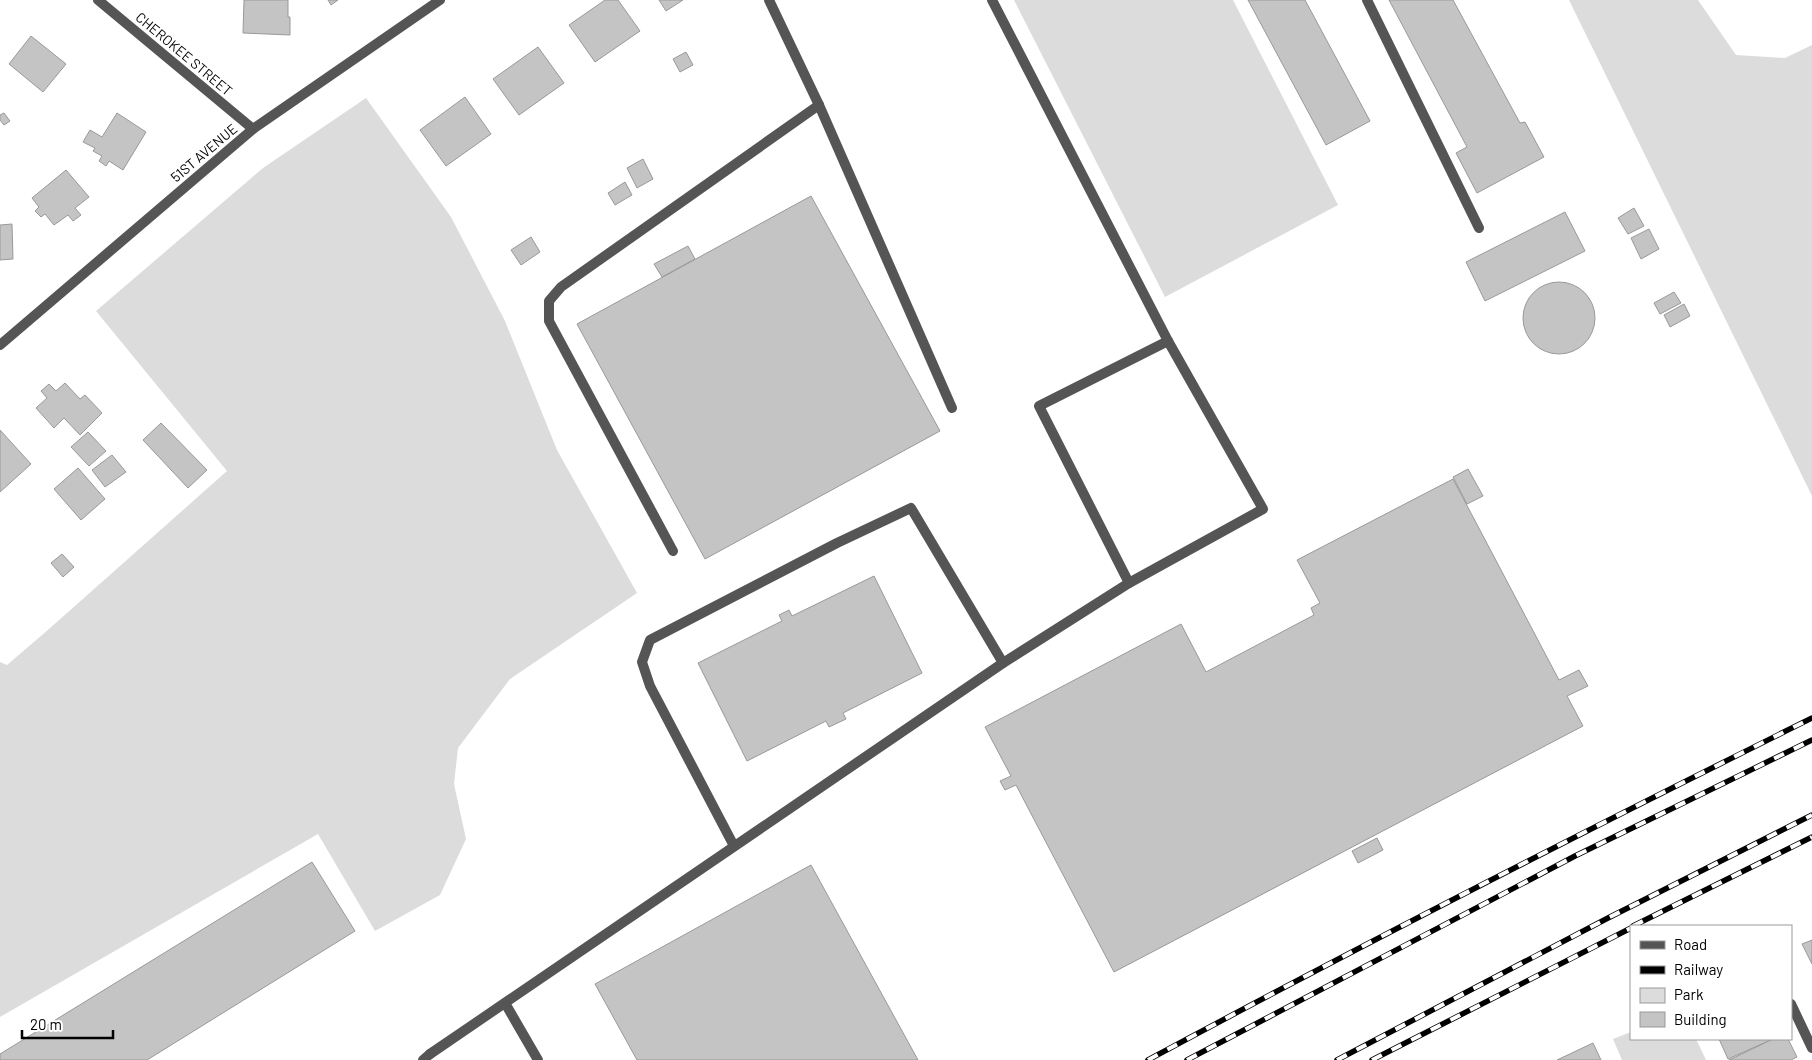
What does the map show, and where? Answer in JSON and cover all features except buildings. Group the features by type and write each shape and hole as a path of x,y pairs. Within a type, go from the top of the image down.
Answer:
{"street":[{"name":"CHEROKEE STREET","path":"98,0 253,129"},
{"name":"51ST AVENUE","path":"0,344 253,129 440,0"},
{"path":"769,0 819,105 952,408"},
{"path":"426,1057 1003,663 1129,584 1264,509 1168,341 992,0"},
{"path":"1367,0 1479,228"},
{"path":"673,551 549,321 549,301 561,287 819,105"},
{"path":"1129,584 1039,406 1168,341"},
{"path":"734,846 650,686 642,662 650,640 837,543 911,508 1003,663"},
{"path":"505,1003 538,1060"},
{"path":"1792,1006 1812,1048"}],"green space":[{"path":"1014,0 1233,0 1338,205 1165,297"},
{"path":"1569,0 1698,0 1736,55 1785,58 1812,45 1812,496"},
{"path":"366,98 451,217 505,321 557,450 637,593 510,679 458,748 454,784 466,839 440,895 375,931 318,834 0,1017 0,662 7,665 227,471 96,311 263,168"},
{"path":"1630,1032 1630,1040 1696,1040 1706,1060 1622,1060 1613,1039"}],"railway":[{"path":"1148,1060 1478,886 1812,718"},
{"path":"1187,1060 1575,856 1812,740"},
{"path":"1337,1060 1608,918 1812,815"},
{"path":"1635,925 1812,837"},
{"path":"1372,1060 1630,929"}]}
